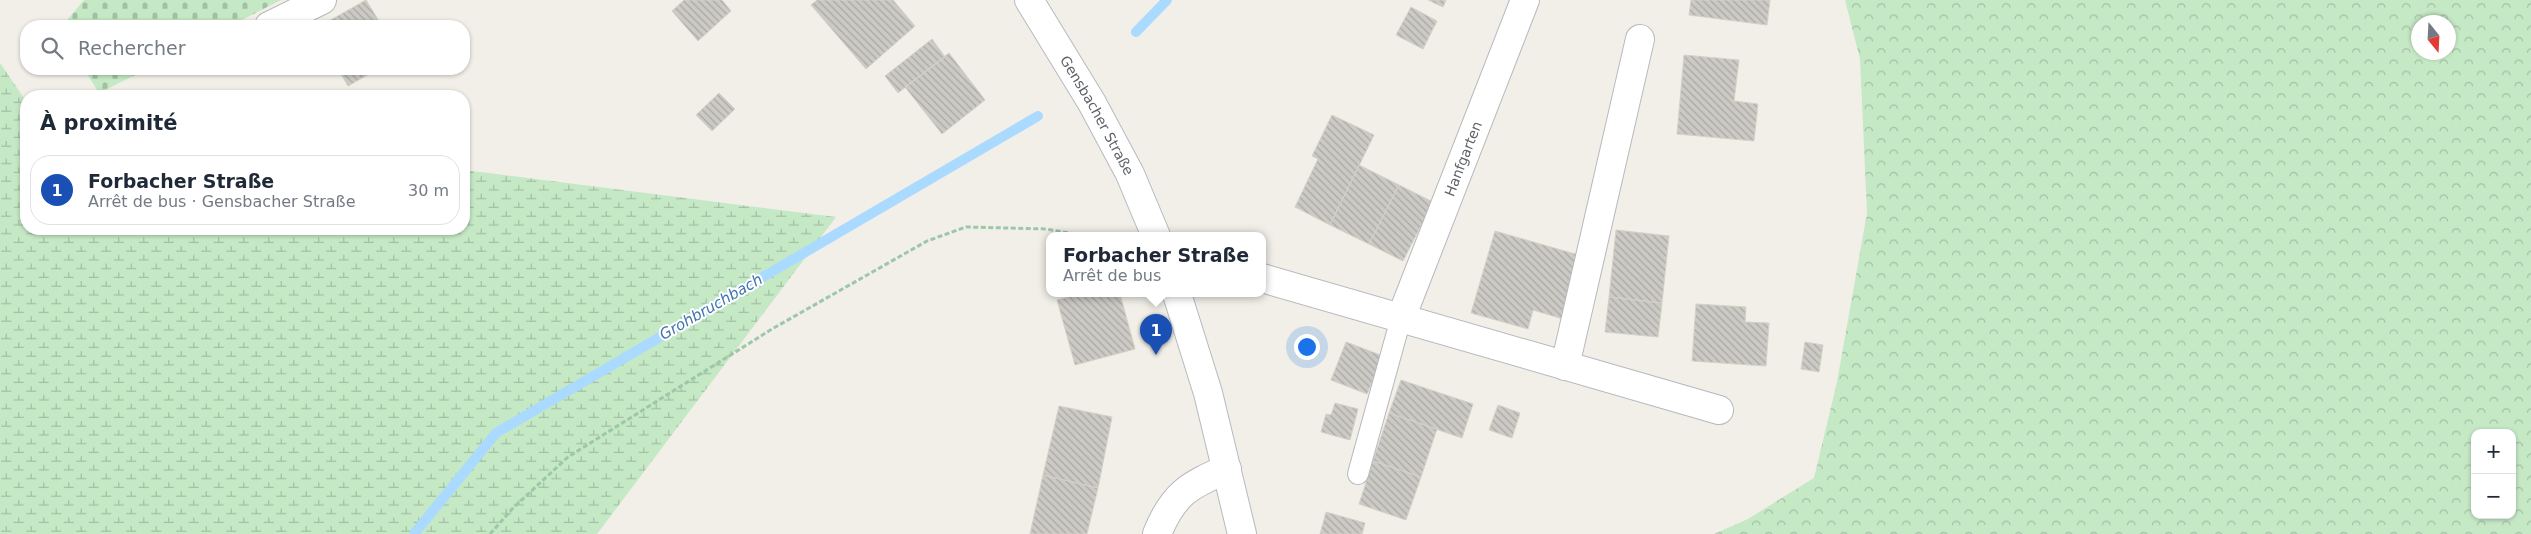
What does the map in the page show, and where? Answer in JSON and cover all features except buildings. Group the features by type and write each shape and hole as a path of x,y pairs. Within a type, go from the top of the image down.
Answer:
{"street":[{"path":"281,20 322,0"},
{"name":"Gensbacher Straße","path":"1029,0 1092,103 1130,174 1154,232"},
{"name":"Hanfgarten","path":"1401,318 1525,0"},
{"path":"1565,366 1640,39"},
{"path":"1266,279 1718,410"},
{"path":"1177,297 1208,393 1242,534"},
{"path":"1157,534 1174,500 1196,482 1227,469"}],"lane":[{"path":"1358,474 1401,318"}],"path":[{"path":"490,534 513,508 568,457 772,329 927,241 966,228 1046,229 1063,232"}],"green space":[{"path":"84,0 281,0 242,20 67,20"},
{"path":"1845,0 2531,0 2531,534 1714,534 1748,519 1814,478 1837,382 1867,213 1860,59"},
{"path":"0,63 20,92 20,235 470,235 470,171 836,217 597,534 0,534"},
{"path":"88,75 135,75 105,90 97,90"}],"waterway":[{"name":"Grohbruchbach","path":"1136,32 1167,0"},
{"name":"Grohbruchbach","path":"414,534 496,433 1038,116"}],"place":[{"name":"Forbacher Straße","path":"1156,355"}]}
